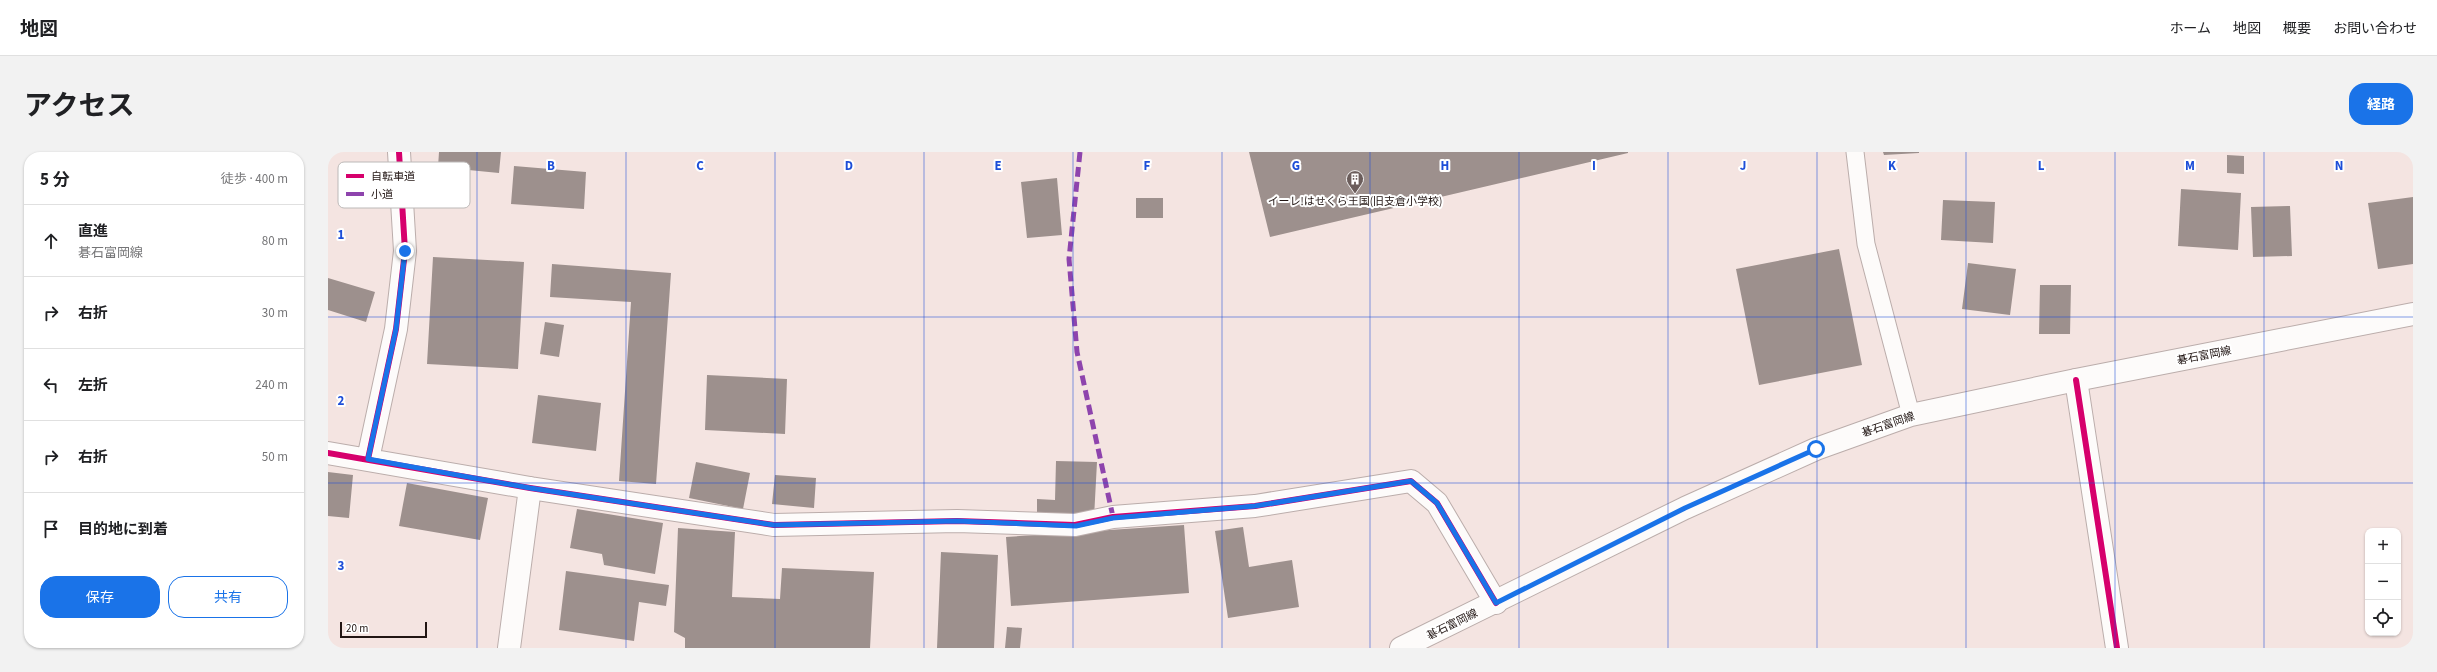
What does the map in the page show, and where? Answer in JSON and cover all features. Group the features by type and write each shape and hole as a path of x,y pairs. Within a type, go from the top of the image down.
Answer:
{"street":[{"path":"399,152 400,162"},
{"path":"368,459 396,329 405,251 402,208"},
{"name":"碁石富岡線","path":"1401,648 1496,603 1685,508 1816,449 1911,415 2076,380 2413,314"},
{"path":"2076,380 2117,648"},
{"path":"328,453 530,488 774,525 957,521 1076,526 1113,518 1255,506 1411,481 1437,503 1496,603"},
{"path":"509,648 530,488"}],"lane":[{"path":"1855,152 1866,244 1911,415"}],"building":[{"path":"439,152 501,152 499,173 470,170 470,162 438,162"},
{"name":"イーレ!はせくら王国(旧支倉小学校)","path":"1249,152 1628,152 1628,153 1270,237"},
{"path":"1883,152 1919,152 1919,153 1884,155"},
{"path":"2227,155 2244,156 2244,174 2227,173"},
{"path":"514,166 586,172 584,209 511,204"},
{"path":"1057,178 1062,235 1027,238 1021,182"},
{"path":"2181,189 2241,193 2238,250 2178,246"},
{"path":"2413,197 2413,264 2378,269 2368,203"},
{"path":"1136,198 1163,198 1163,218 1136,218"},
{"path":"1943,200 1995,202 1993,243 1941,240"},
{"path":"2290,206 2292,256 2253,257 2251,207"},
{"path":"1839,249 1862,365 1759,385 1736,269"},
{"path":"433,257 524,262 518,369 427,364"},
{"path":"1968,263 2016,269 2010,315 1962,309"},
{"path":"552,264 671,273 656,484 619,481 631,302 550,297"},
{"path":"328,278 375,292 366,322 328,310"},
{"path":"2040,285 2071,285 2070,334 2039,334"},
{"path":"545,322 564,325 559,357 540,354"},
{"path":"707,375 787,379 785,434 705,430"},
{"path":"538,395 601,403 596,451 532,443"},
{"path":"1056,461 1097,462 1094,518 1037,515 1037,499 1055,500"},
{"path":"696,462 750,473 743,509 689,498"},
{"path":"328,472 353,475 349,518 328,516"},
{"path":"775,475 816,478 814,508 772,504"},
{"path":"407,483 488,498 480,540 399,526"},
{"path":"577,509 663,523 655,574 604,565 602,554 570,548"},
{"path":"1184,525 1189,593 1011,606 1006,537"},
{"path":"1243,527 1249,567 1292,560 1299,607 1228,618 1215,531"},
{"path":"678,528 735,532 732,597 780,599 782,568 874,572 870,648 685,648 685,638 674,632"},
{"path":"941,552 998,555 994,648 937,648"},
{"path":"566,571 669,585 666,606 639,602 634,641 559,630"},
{"path":"1007,627 1022,628 1020,648 1005,648"}],"marked path":[{"path":"1080,152 1069,259 1077,352 1113,517"}],"cycle path":[{"path":"399,152 400,162"},
{"path":"368,459 396,329 405,251 402,208"},
{"path":"2076,380 2117,648"},
{"path":"328,453 530,488 774,525 957,521 1075,525 1113,517 1255,506 1411,481 1437,503 1496,603"}],"place":[{"name":"イーレ!はせくら王国(旧支倉小学校)","path":"1355,194"}],"route":[{"path":"405,251 396,329 368,459 530,488 774,525 957,521 1076,526 1113,518 1255,506 1411,481 1437,503 1496,603 1685,508 1816,449"}]}
